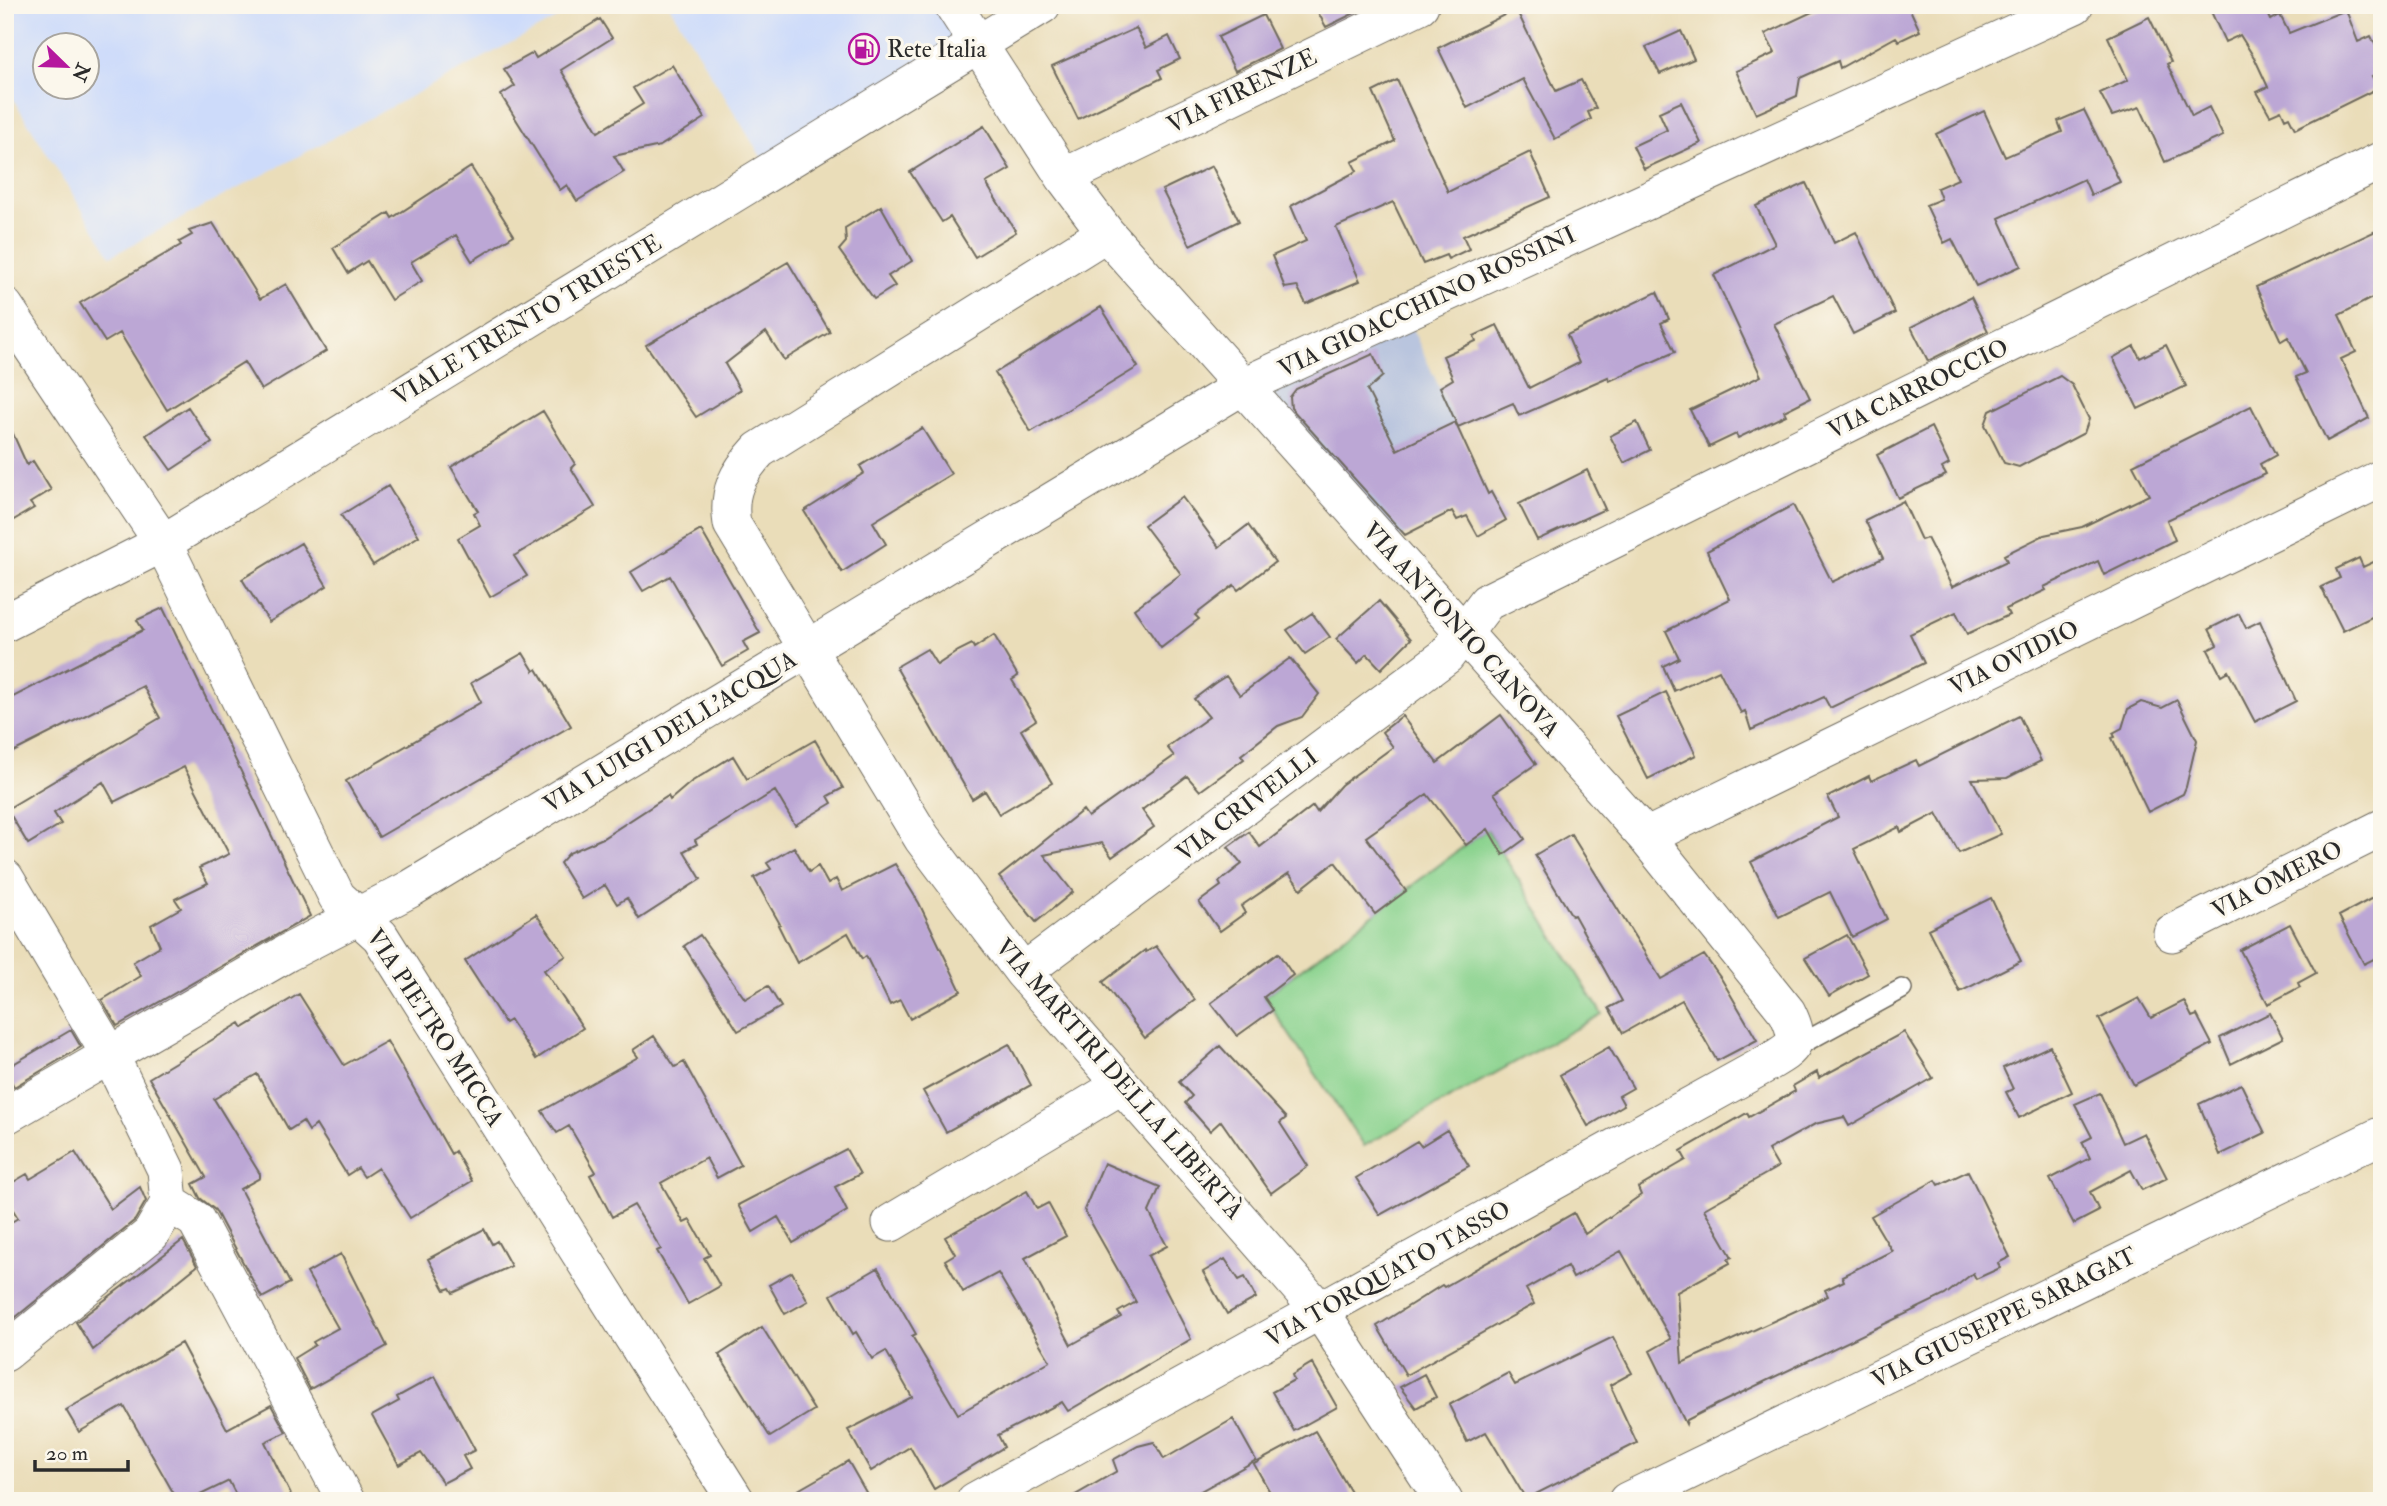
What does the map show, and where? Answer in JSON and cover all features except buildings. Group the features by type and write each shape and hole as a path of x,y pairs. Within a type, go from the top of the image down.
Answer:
{"street":[{"path":"953,5 1064,177 1106,233"},
{"name":"VIALE TRENTO TRIESTE","path":"5,623 163,543 1042,5"},
{"name":"VIA FIRENZE","path":"1064,177 1420,5"},
{"name":"VIA GIOACCHINO ROSSINI","path":"806,650 1241,387 2075,5"},
{"name":"VIA CARROCCIO","path":"1463,630 1486,602 2382,160"},
{"name":"VIA ANTONIO CANOVA","path":"1106,233 1646,837 1787,1012 1795,1028 1793,1045"},
{"name":"VIA LUIGI DELL'ACQUA","path":"5,1116 358,915 410,889 806,650 732,524 729,505 732,486 742,468 781,434 1106,233"},
{"name":"VIA PIETRO MICCA","path":"5,307 163,543 337,897 380,936 736,1501"},
{"name":"VIA OVIDIO","path":"1646,837 2382,478"},
{"name":"VIA CRIVELLI","path":"1023,972 1446,656 1463,630"},
{"name":"VIA MARTIRI DELLA LIBERTÀ","path":"806,650 922,838 1023,972 1321,1312 1444,1501"},
{"name":"VIA OMERO","path":"2172,933 2382,828"},
{"path":"5,878 110,1055 166,1170 169,1203 151,1234 5,1353"},
{"name":"VIA TORQUATO TASSO","path":"975,1501 1321,1312 1793,1045"},
{"path":"891,1223 1122,1085"},
{"name":"VIA GIUSEPPE SARAGAT","path":"1627,1501 2382,1135"},
{"path":"169,1203 196,1220 346,1501"}],"lane":[{"path":"1793,1045 1902,989"}],"shaded area":[{"path":"5,5 582,5 111,256 5,86"},
{"path":"669,5 947,5 971,44 766,165"},
{"path":"1406,315 1488,494 1387,544 1245,388"}],"green space":[{"path":"1487,829 1602,1014 1364,1146 1264,997"}],"place":[{"name":"Rete Italia","path":"864,49"}]}
